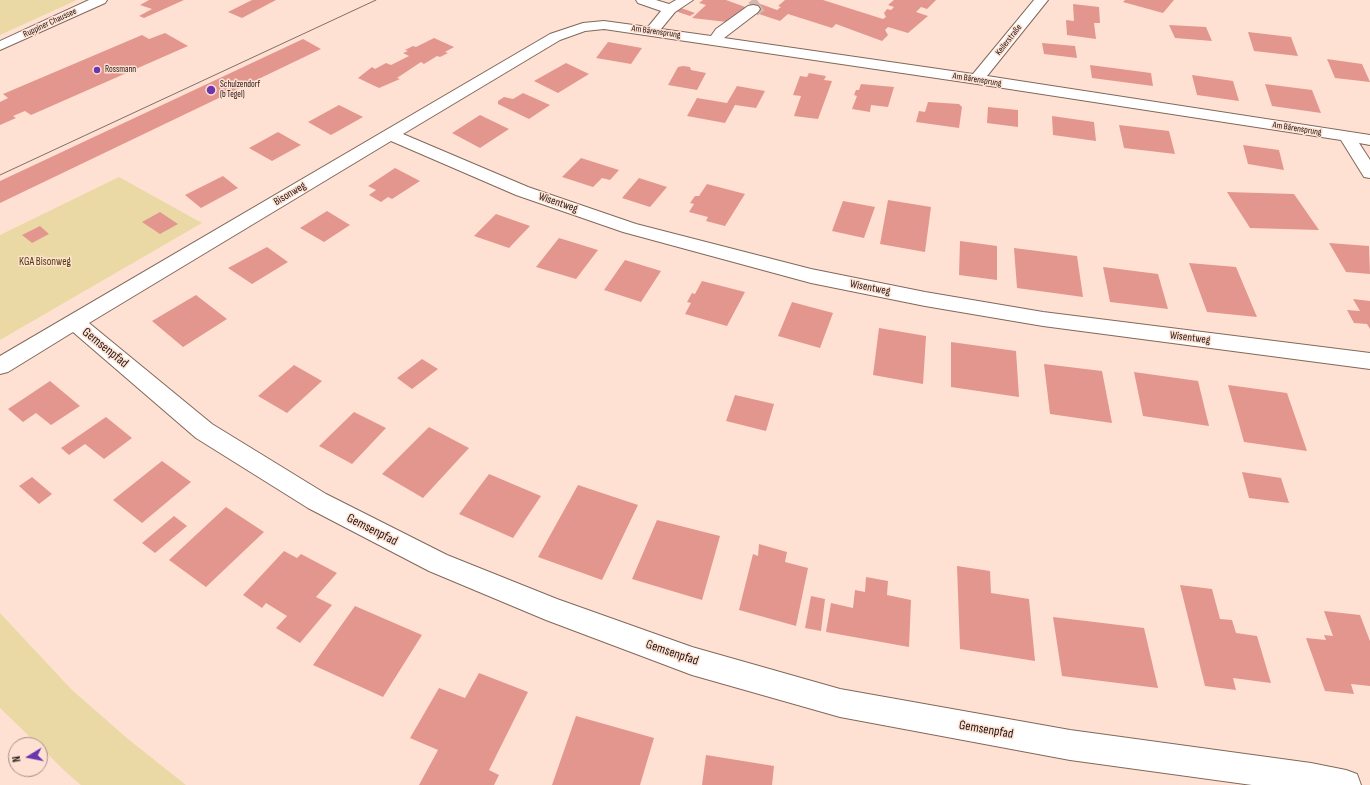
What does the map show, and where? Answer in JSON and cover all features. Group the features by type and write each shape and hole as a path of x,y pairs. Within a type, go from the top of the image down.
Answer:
{"street":[{"name":"Ruppiner Chaussee","path":"0,46 100,0"},
{"path":"643,0 670,9"},
{"path":"651,32 670,9 686,0"},
{"name":"Keilerstraße","path":"977,80 1041,0"},
{"path":"715,41 721,32 759,4"},
{"name":"Am Bärensprung","path":"583,27 604,25 1370,140"},
{"name":"Bisonweg","path":"0,366 555,37 583,27"},
{"name":"Wisentweg","path":"390,135 522,191 630,228 811,276 925,299 1044,319 1370,361"},
{"path":"1346,137 1370,173"},
{"name":"Gemsenpfad","path":"73,322 94,337 204,431 317,501 438,563 555,611 692,661 840,703 1077,746 1311,778 1346,785"}],"green space":[{"path":"0,0 77,0 0,35"},
{"name":"KGA Bisonweg","path":"119,177 202,223 0,340 0,235"},
{"path":"0,613 72,690 128,739 186,785 81,785 48,755 48,737 30,737 0,708"}],"building":[{"path":"149,0 184,0 144,18 139,16 152,9 140,5"},
{"path":"252,0 276,0 242,18 228,12"},
{"path":"703,0 726,0 748,8 727,22 692,18 706,5 699,3"},
{"path":"785,0 823,0 883,19 886,17 884,13 887,9 891,10 894,7 888,5 894,0 936,0 927,9 921,7 916,12 928,16 908,33 888,27 885,30 888,35 882,41 836,24 832,28 788,14 780,21 756,13 748,8 755,2 777,10 781,7 778,6"},
{"path":"1125,0 1174,0 1163,13 1123,2"},
{"path":"1073,4 1099,7 1100,23 1094,23 1096,39 1067,35 1066,20 1074,21"},
{"path":"681,8 695,13 690,16 675,11"},
{"path":"1169,25 1206,27 1212,41 1175,38"},
{"path":"1248,32 1291,37 1298,56 1254,51"},
{"name":"Rossmann","path":"165,33 188,46 31,115 25,111 13,116 16,118 0,125 0,102 8,98 3,94 142,35 149,39"},
{"path":"434,38 454,47 445,52 448,53 440,57 437,56 424,64 421,62 397,78 400,79 379,88 358,78 372,67 375,69 386,63 391,65 409,56 403,53 408,51 405,50 413,46 416,47"},
{"path":"303,39 321,49 0,203 0,181"},
{"path":"608,42 642,48 631,64 596,58"},
{"path":"1042,43 1075,46 1077,58 1044,54"},
{"path":"1327,59 1362,64 1370,82 1335,78"},
{"path":"566,63 589,74 558,93 534,81"},
{"path":"1090,65 1151,73 1153,86 1092,78"},
{"path":"678,67 690,67 691,70 706,73 697,90 668,85"},
{"path":"809,73 826,76 824,80 832,81 818,119 794,116 801,96 793,95 800,76 807,77"},
{"path":"1192,75 1233,81 1239,101 1197,95"},
{"path":"861,84 894,87 888,107 871,105 870,112 852,109 857,96 854,95 856,90 859,90"},
{"path":"1265,84 1312,90 1321,113 1272,106"},
{"path":"737,86 765,91 756,108 735,105 725,123 687,116 697,98 727,103"},
{"path":"523,93 550,105 529,119 498,104 498,101 504,97 513,99"},
{"path":"928,102 959,104 962,107 959,128 916,122 919,111 925,112"},
{"path":"339,105 363,117 331,135 308,122"},
{"path":"988,107 1018,110 1018,127 987,123"},
{"path":"480,115 509,129 480,148 452,133"},
{"path":"1052,116 1094,122 1096,141 1053,135"},
{"path":"1119,125 1169,131 1175,154 1124,148"},
{"path":"278,132 301,145 272,161 249,148"},
{"path":"1243,145 1279,150 1284,170 1248,164"},
{"path":"581,158 619,170 610,180 602,178 593,187 562,177"},
{"path":"395,168 420,181 392,199 388,197 381,202 369,195 376,190 368,186"},
{"path":"223,176 238,188 201,208 185,195"},
{"path":"639,178 667,187 650,207 622,198"},
{"path":"707,184 745,194 725,226 706,221 708,217 689,212 694,204 690,203 695,196 699,196"},
{"path":"1227,192 1294,194 1319,230 1250,228"},
{"path":"888,200 931,207 925,252 880,244"},
{"path":"843,201 875,207 864,238 832,231"},
{"path":"327,211 350,225 324,242 300,228"},
{"path":"160,212 178,224 160,234 142,222"},
{"path":"496,214 530,226 509,248 474,236"},
{"path":"40,226 49,234 32,243 22,235"},
{"path":"559,238 598,250 576,279 536,267"},
{"path":"960,241 997,246 997,280 959,275"},
{"path":"1329,243 1369,246 1370,274 1346,272"},
{"path":"267,247 288,262 252,284 228,268"},
{"path":"1014,248 1077,256 1083,297 1017,288"},
{"path":"625,260 661,271 641,302 604,290"},
{"path":"1189,263 1236,267 1257,317 1207,312"},
{"path":"1103,267 1158,274 1168,309 1110,302"},
{"path":"702,281 745,292 727,326 685,314 691,303 687,302 692,293 695,294"},
{"path":"196,295 227,319 183,347 152,321"},
{"path":"1353,299 1370,301 1370,329 1367,324 1354,323 1347,310 1360,311"},
{"path":"792,302 833,313 820,348 778,336"},
{"path":"879,328 926,336 923,384 873,375"},
{"path":"951,342 1016,351 1019,397 951,387"},
{"path":"422,359 438,369 412,389 397,378"},
{"path":"1044,364 1102,371 1112,423 1050,414"},
{"path":"294,365 322,381 287,413 258,396"},
{"path":"1134,372 1198,381 1209,426 1143,416"},
{"path":"50,381 80,406 51,425 36,413 23,422 8,409"},
{"path":"1228,385 1287,393 1307,451 1244,442"},
{"path":"735,395 774,404 766,431 726,421"},
{"path":"354,412 386,428 352,464 319,446"},
{"path":"106,417 132,438 104,459 85,444 69,455 61,448"},
{"path":"429,427 469,448 423,498 382,474"},
{"path":"162,461 191,482 142,523 113,500"},
{"path":"1242,472 1281,478 1289,503 1249,498"},
{"path":"489,474 541,496 513,538 459,514"},
{"path":"32,477 52,494 39,504 19,486"},
{"path":"578,485 638,505 602,580 538,557"},
{"path":"226,507 264,532 206,587 169,560"},
{"path":"174,516 187,526 155,553 142,543"},
{"path":"657,520 720,536 702,600 632,579"},
{"path":"759,544 787,552 785,562 808,568 796,626 739,610 753,554 758,556"},
{"path":"284,551 297,558 301,554 337,573 316,597 332,605 300,643 276,628 287,616 266,603 262,608 243,595"},
{"path":"957,566 990,571 991,593 1029,599 1035,661 960,649"},
{"path":"866,577 888,581 887,595 911,600 909,647 826,632 831,603 853,608 855,590 865,592"},
{"path":"1180,585 1212,589 1220,619 1232,620 1236,633 1257,636 1271,683 1233,678 1236,690 1205,686"},
{"path":"811,596 825,599 821,631 805,628"},
{"path":"355,606 422,635 383,697 313,665"},
{"path":"1324,611 1360,615 1370,641 1370,686 1351,684 1354,694 1325,691 1306,638 1326,640 1324,635 1333,636"},
{"path":"1053,617 1144,628 1158,688 1062,676"},
{"path":"479,673 528,692 489,770 499,775 494,785 419,785 438,750 410,738 439,688 465,698"},
{"path":"576,716 654,738 640,785 552,785"},
{"path":"706,755 774,766 772,785 702,785"}],"tunnel":[{"path":"753,9 760,4"}],"tram line":[{"path":"0,175 376,0"}],"place":[{"name":"Rossmann","path":"97,70"},
{"name":"Schulzendorf (b Tegel)","path":"211,90"}]}
